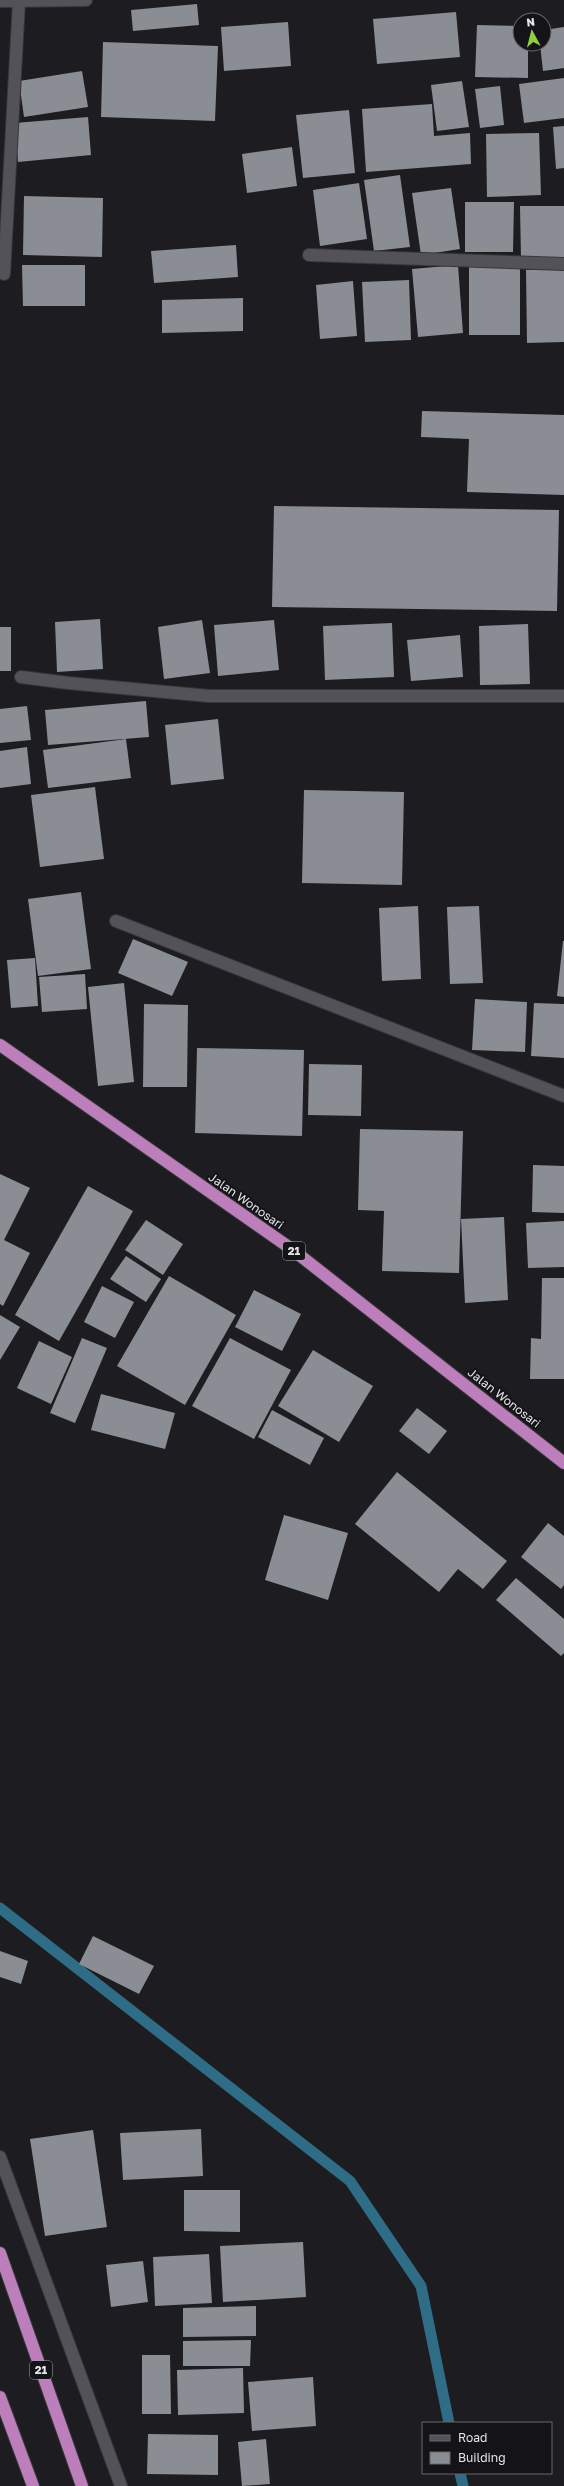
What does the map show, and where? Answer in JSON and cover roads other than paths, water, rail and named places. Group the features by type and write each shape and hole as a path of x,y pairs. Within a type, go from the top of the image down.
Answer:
{"highway":[{"name":"Jalan Wonosari","path":"0,1045 293,1250 564,1463"},
{"name":"21","path":"0,2253 82,2486"},
{"path":"0,2397 33,2486"}],"street":[{"path":"0,1 86,0"},
{"path":"4,274 19,1"},
{"path":"310,255 564,264"},
{"path":"21,677 68,683 209,696 564,696"},
{"path":"116,921 564,1096"},
{"path":"0,2157 121,2486"}],"waterway":[{"path":"0,1908 350,2181 421,2286 449,2422"},
{"path":"460,2474 463,2486"}]}
